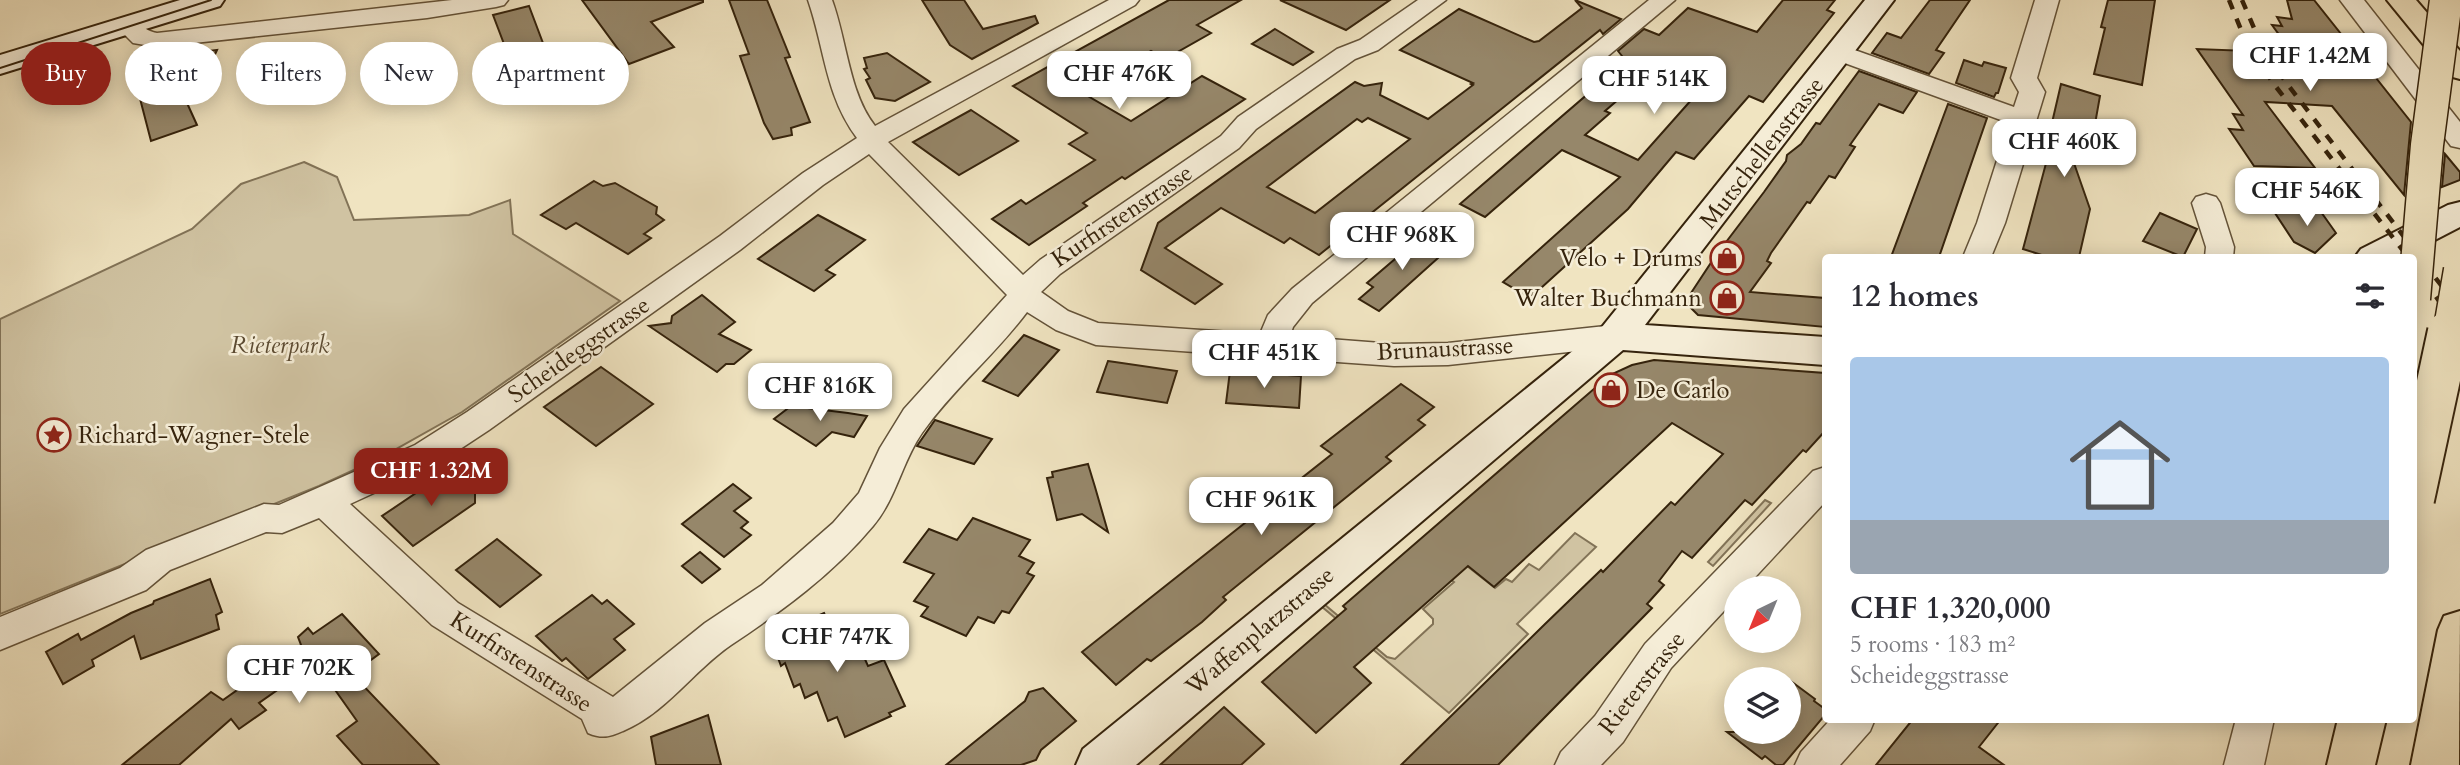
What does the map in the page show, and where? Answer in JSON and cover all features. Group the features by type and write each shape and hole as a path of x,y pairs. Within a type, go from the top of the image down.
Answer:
{"main road":[{"path":"2401,0 2460,70"},
{"path":"2417,259 2427,145 2446,0"},
{"path":"2424,27 2460,42"},
{"path":"2417,482 2442,376 2460,270"},
{"path":"2435,765 2460,630"},
{"path":"2351,765 2361,723"}],"street":[{"path":"127,25 142,38 157,40 427,11 496,0"},
{"name":"Brunaustrasse","path":"820,0 831,31 841,84 856,120 885,157 1044,312 1096,334 1394,355 1448,354 1615,336 1822,351"},
{"name":"Scheideggstrasse","path":"0,634 132,579 158,560 264,518 282,519 427,454 730,243 813,179 872,141 1126,0"},
{"name":"Kurfirstenstrasse","path":"323,502 352,524 404,580 446,615 599,709 602,721 608,721 635,703 718,634 731,630 830,548 870,506 894,451 913,420 1007,318 1042,270 1059,262 1230,142 1247,123 1346,54 1369,46 1434,0"},
{"path":"1271,346 1279,323 1302,296 1663,0"},
{"name":"Mutschellenstrasse","path":"1615,336 1645,302 1730,189 1880,0"},
{"path":"1978,254 1991,223 2032,92 2024,78 2047,0"},
{"path":"2351,0 2460,140"},
{"path":"0,65 197,2"},
{"path":"1840,53 2024,119"},
{"path":"2206,203 2220,254"},
{"path":"2380,254 2460,213"},
{"name":"Waffenplatzstrasse","path":"1100,765 1615,336"},
{"name":"Rieterstrasse","path":"1575,765 1609,729 1658,656 1822,483"},
{"path":"1815,765 1852,723"},
{"path":"2244,765 2254,723"}],"green space":[{"name":"Rieterpark","path":"304,162 337,177 354,220 469,215 510,200 513,234 620,301 462,412 380,458 319,486 0,614 0,319 192,229 241,184"},
{"path":"1765,500 1771,503 1713,566 1708,562"},
{"path":"1575,533 1596,547 1517,624 1528,634 1449,713 1321,606 1324,604 1387,657 1395,659 1433,624 1433,619 1423,609 1454,582 1424,559 1439,544 1495,588 1506,579 1512,582 1529,564 1539,570"}],"pier":[{"path":"2460,276 2460,765 2306,765 2315,723 2417,723 2417,305"}],"building":[{"path":"582,0 703,0 651,22 674,47 629,64 629,42 613,42"},
{"path":"729,0 767,0 790,57 785,58 810,122 791,128 792,135 773,139 764,123 740,56 749,54"},
{"path":"922,0 964,0 983,29 1035,16 1038,23 972,59 950,45"},
{"path":"1169,0 1241,0 1197,25 1211,33 1165,59 1151,51 1081,92 1131,121 1202,76 1245,99 1125,179 1122,177 1083,203 1087,206 1029,245 992,219 1021,200 1026,204 1095,160 1069,144 1087,133 1013,86"},
{"path":"1280,0 1390,0 1346,30"},
{"path":"1575,0 1621,19 1603,34 1600,30 1319,255 1290,238 1284,243 1221,208 1165,248 1222,284 1195,304 1141,270 1158,223 1355,82 1364,86 1382,83 1380,95 1428,119 1473,85 1400,50 1459,9 1534,42 1582,8","holes":["1368,118 1410,139 1315,213 1267,187 1357,119 1362,122"]},
{"path":"1783,0 1835,0 1827,10 1834,13 1763,102 1749,96 1694,159 1676,152 1628,209 1530,298 1503,282 1620,177 1562,150 1485,217 1460,204 1626,61 1618,51 1644,29 1659,35 1688,8 1757,32","holes":["1655,68 1701,89 1638,160 1585,135 1610,113 1605,111"]},
{"path":"1930,0 1970,0 1936,50 1944,53 1929,74 1872,53 1887,33 1901,38"},
{"path":"2108,0 2155,0 2142,85 2094,74 2105,28 2101,27"},
{"path":"2287,0 2314,0 2411,122 2404,195 2332,106 2265,102 2315,168 2254,166 2229,129 2243,130 2233,114 2243,115 2197,49 2275,52 2268,42 2285,43 2272,25 2282,26 2277,17 2292,19"},
{"path":"529,6 543,42 503,42 493,15"},
{"path":"1275,29 1313,52 1293,65 1252,44"},
{"path":"887,53 930,82 895,101 875,98 866,80 870,78 864,69 867,68 864,58"},
{"path":"1964,60 1982,66 1984,62 2006,68 1998,93 1994,97 1956,83"},
{"path":"1859,71 1917,92 1903,113 1879,104 1850,145 1855,147 1835,178 1829,176 1810,203 1807,202 1771,253 1767,261 1771,263 1750,292 1822,298 1822,327 1698,315 1685,302 1717,250 1723,246 1764,192 1786,161 1787,155 1801,144 1816,123 1820,124"},
{"path":"2061,84 2100,96 2090,152 2068,146 2090,209 2080,254 2039,254 2023,249 2052,141 2048,140"},
{"path":"1948,104 1987,118 1940,254 1892,254"},
{"path":"142,105 188,105 197,125 151,141"},
{"path":"971,110 1018,141 959,175 913,142"},
{"path":"2445,154 2460,172 2460,180 2442,187"},
{"path":"594,181 603,186 615,183 657,207 656,214 664,220 644,234 651,238 628,254 576,223 566,229 541,215"},
{"path":"2273,210 2321,212 2336,233 2315,253 2294,242"},
{"path":"2160,213 2197,229 2184,254 2176,254 2143,241"},
{"path":"818,215 865,240 826,270 835,275 814,291 758,259"},
{"path":"1423,235 1448,249 1379,311 1359,299 1373,287 1367,283"},
{"path":"702,295 735,322 719,334 751,350 734,364 726,364 717,372 649,326 671,323 672,316"},
{"path":"1024,335 1059,350 1018,396 983,381"},
{"path":"1654,360 1822,373 1822,434 1806,452 1803,450 1752,505 1745,500 1692,558 1682,551 1659,581 1664,585 1647,604 1652,608 1498,765 1401,765 1601,570 1603,572 1671,502 1675,505 1723,454 1672,423 1494,587 1468,566 1354,667 1371,683 1316,733 1262,682 1346,609 1343,606 1610,375 1632,365"},
{"path":"1108,361 1177,371 1167,403 1097,392"},
{"path":"601,367 653,404 596,446 544,407"},
{"path":"1230,371 1301,376 1299,408 1226,403"},
{"path":"1401,384 1434,407 1418,420 1425,425 1386,457 1391,461 1223,597 1226,600 1202,622 1151,661 1147,659 1116,685 1082,652 1332,454 1321,446"},
{"path":"791,406 867,416 854,437 832,432 816,446 774,419"},
{"path":"935,420 992,439 974,464 917,446"},
{"path":"1088,464 1108,532 1082,514 1057,520 1047,478 1053,477 1052,472"},
{"path":"450,470 475,493 475,503 413,546 382,516"},
{"path":"733,484 751,498 734,511 748,522 741,528 751,535 724,557 682,524"},
{"path":"973,518 1030,540 1019,556 1034,563 1027,573 1034,576 1009,613 1002,611 994,623 978,617 966,636 921,616 928,607 914,601 934,574 904,562 929,529 957,540"},
{"path":"497,539 541,575 500,607 456,570"},
{"path":"700,552 720,569 702,583 682,566"},
{"path":"210,579 222,612 216,615 219,629 141,659 134,636 92,660 94,666 63,684 46,652 78,634 81,640 153,604 154,601"},
{"path":"592,595 602,604 607,600 634,624 614,639 625,650 588,679 566,658 562,661 536,636"},
{"path":"824,613 834,637 852,630 868,666 884,660 905,706 889,713 891,716 845,737 837,717 828,721 817,692 805,698 800,684 794,687 785,663 781,666 770,636"},
{"path":"342,614 379,654 352,674 439,765 363,765 337,736 357,721 316,663 259,703 266,710 239,729 231,719 179,765 122,765 211,692 223,700 301,645 298,637 308,628 313,634"},
{"path":"1043,688 1076,721 1041,750 1036,760 1021,765 946,765 1025,701 1029,692"},
{"path":"1801,689 1822,707 1822,719 1801,744"},
{"path":"1224,707 1264,744 1241,765 1160,765"},
{"path":"708,715 721,765 656,765 651,737"},
{"path":"1910,723 1998,723 1979,747 2004,765 1876,765"},
{"path":"1743,744 1801,744 1783,765 1776,765 1765,756 1762,759"}],"tram line":[{"path":"0,68 211,0"}],"railway":[{"path":"2229,0 2244,37 2273,83 2406,254"},
{"path":"2242,0 2260,42 2285,81 2460,310"},
{"path":"2417,270 2460,331"}],"place":[{"name":"Velo + Drums","path":"1727,258"},
{"name":"Walter Buchmann","path":"1727,298"},
{"name":"De Carlo","path":"1611,390"},
{"name":"Richard-Wagner-Stele","path":"54,435"}]}
